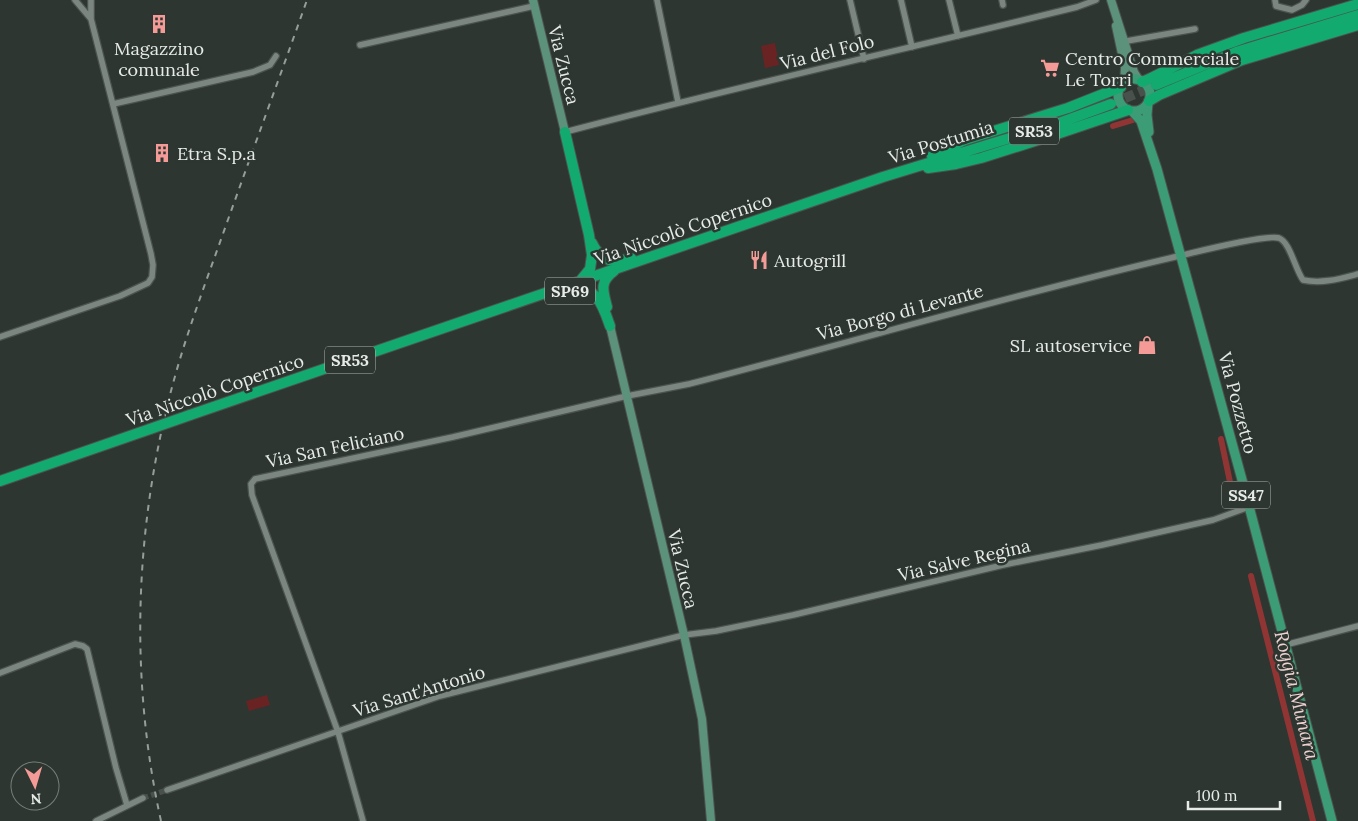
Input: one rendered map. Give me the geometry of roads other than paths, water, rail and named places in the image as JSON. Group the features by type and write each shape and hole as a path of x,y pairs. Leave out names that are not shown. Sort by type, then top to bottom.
{"highway":[{"path":"1140,81 1151,78 1197,55 1244,38 1358,15"},
{"path":"1156,84 1236,52 1358,15"},
{"path":"1148,102 1159,95 1242,60 1358,15"},
{"path":"883,177 965,140 1068,108 1123,85"},
{"name":"Via Postumia","path":"865,183 1059,123 1111,104"},
{"path":"883,177 981,158 1130,110"},
{"name":"SP69","path":"565,132 589,235 592,265 588,273 578,282"},
{"name":"Via Niccolò Copernico","path":"0,481 865,183"},
{"name":"SP69","path":"589,235 598,254 610,261 623,261 654,250 683,246"},
{"name":"SP69","path":"610,326 604,285 607,277 622,267"},
{"name":"SP69","path":"511,305 540,301 579,289 586,290 590,291 600,301 610,326"}],"main road":[{"path":"1123,85 1133,80 1140,81"},
{"name":"SS47","path":"1140,81 1148,88 1150,97 1148,102"},
{"name":"SS47","path":"1123,85 1118,95 1119,100 1124,107 1130,110"},
{"path":"1130,110 1139,110 1148,102"},
{"name":"Via Pozzetto","path":"1148,102 1147,119 1157,169"},
{"name":"Via Pozzetto","path":"1130,110 1141,121 1157,169 1332,821"}],"street":[{"path":"76,0 91,19"},
{"path":"0,337 120,296 148,283 152,277 153,265 151,254 91,19 91,0"},
{"path":"657,0 678,102"},
{"path":"850,0 864,59"},
{"path":"901,0 912,47"},
{"path":"949,0 958,36"},
{"name":"Via del Folo","path":"565,132 678,102 1076,7 1096,0"},
{"path":"1110,0 1122,41 1134,72 1140,81"},
{"path":"1275,0 1276,6 1292,10 1302,5 1306,0"},
{"name":"Via Zucca","path":"360,45 534,3 565,132"},
{"path":"1122,41 1196,29"},
{"path":"1122,41 1125,68 1123,85"},
{"path":"112,104 253,72 270,65 276,56"},
{"name":"Via Borgo di Levante","path":"628,396 689,384 1086,278 1181,255 1273,237 1281,239 1288,246 1297,272 1303,280 1314,282 1338,280 1358,274"},
{"name":"Via Zucca","path":"610,326 628,396 702,718 711,821"},
{"name":"Via San Feliciano","path":"363,821 338,732 252,495 251,484 255,479 453,437 628,396"},
{"name":"Via Salve Regina","path":"684,635 793,615 1003,565 1064,554 1212,520 1249,506"},
{"path":"1285,645 1358,626"},
{"name":"Via Sant'Antonio","path":"167,790 440,696 684,635"},
{"path":"0,673 75,644 84,646 87,649 111,750 127,805"},
{"path":"96,821 143,798"}],"waterway":[{"name":"Roggia Munara","path":"1113,126 1133,120"},
{"name":"Roggia Munara","path":"1221,439 1235,506"},
{"name":"Roggia Munara","path":"1251,576 1313,821"}],"tunnel":[{"path":"1111,104 1156,85"},
{"path":"143,798 167,790"}],"railway":[{"path":"161,821 151,770 145,718 140,614 148,510 156,458 172,386 191,325 307,0"}],"place":[{"name":"Magazzino comunale","path":"159,24"},
{"name":"Centro Commerciale Le Torri","path":"1050,68"},
{"name":"Etra S.p.a","path":"162,153"},
{"name":"Autogrill","path":"759,260"},
{"name":"SL autoservice","path":"1147,345"}]}
